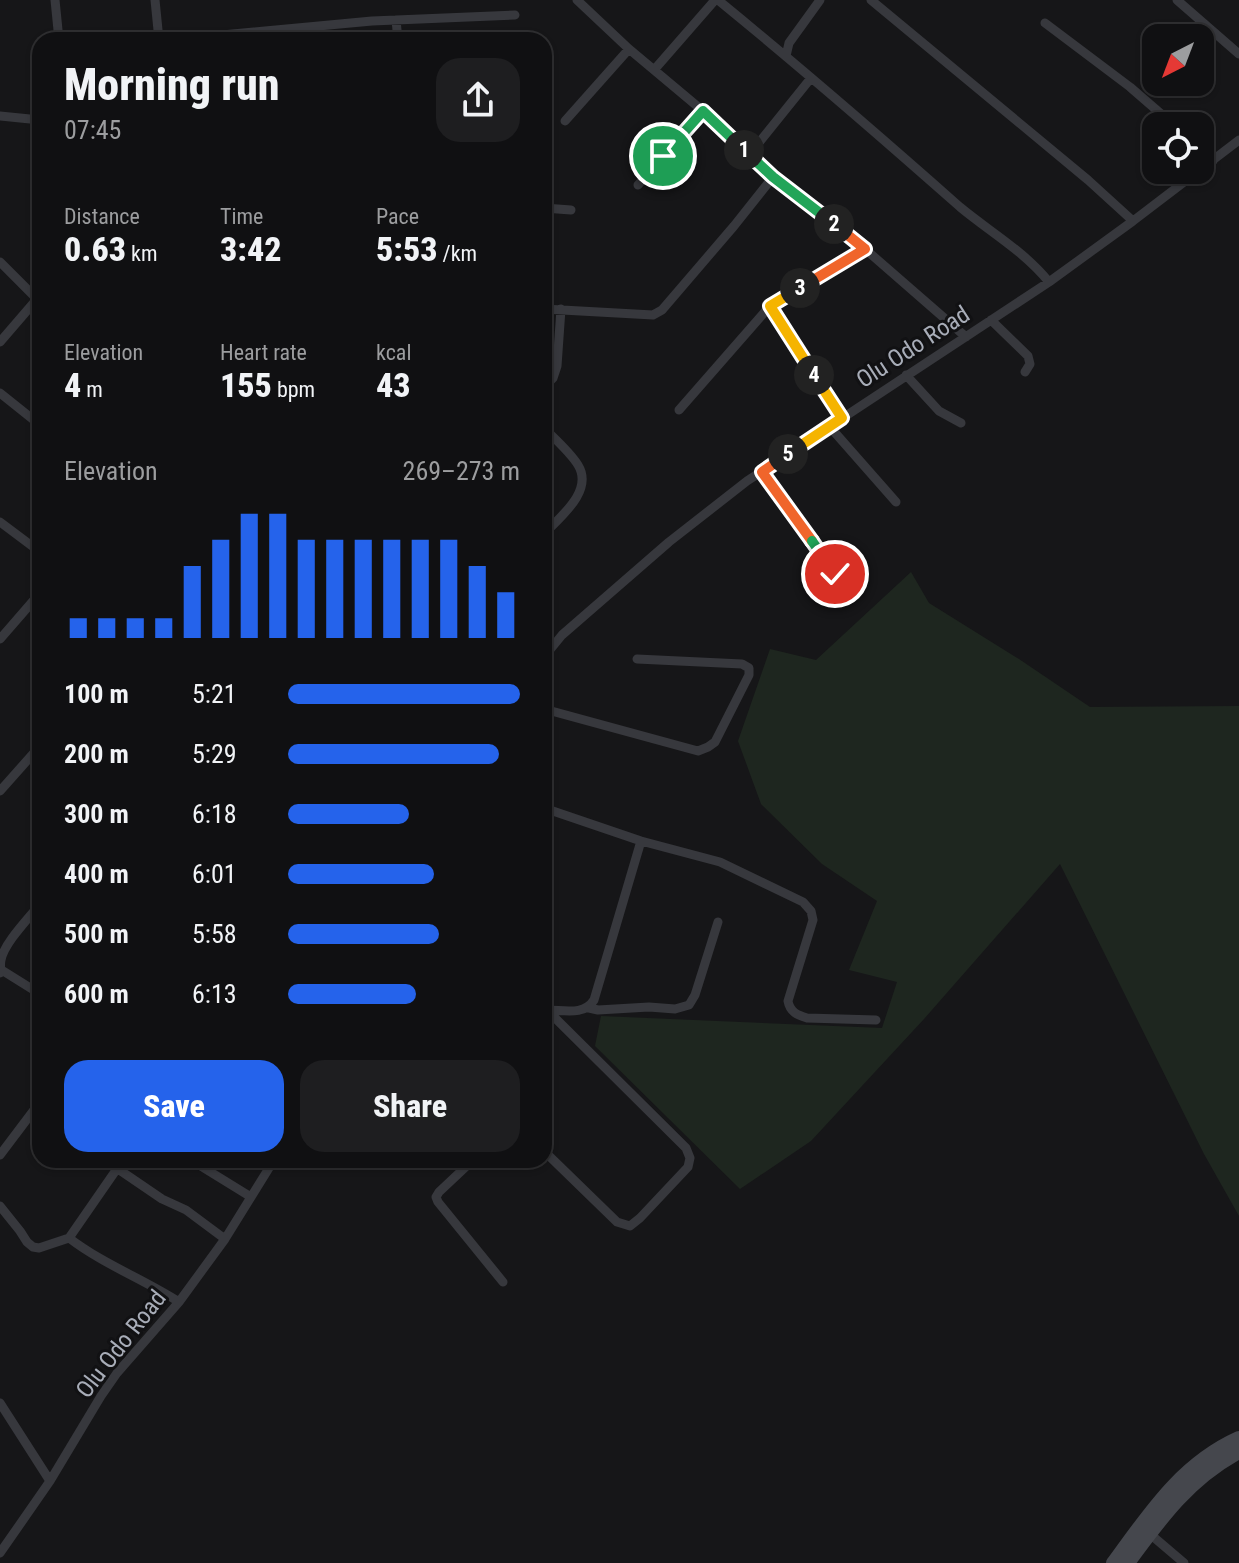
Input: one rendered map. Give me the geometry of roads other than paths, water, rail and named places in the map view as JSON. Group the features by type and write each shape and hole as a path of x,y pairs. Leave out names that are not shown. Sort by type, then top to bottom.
{"main road":[{"path":"1113,1563 1186,1472 1239,1438"},
{"path":"1128,1563 1175,1501 1218,1463 1239,1452"}],"street":[{"path":"55,0 58,32"},
{"path":"155,0 158,32"},
{"path":"577,0 773,177 865,249 966,337"},
{"path":"654,70 716,0 786,56 971,216 1036,266 1049,282"},
{"path":"786,56 789,43 820,0"},
{"path":"871,0 1133,221"},
{"path":"1177,0 1239,54"},
{"path":"254,32 372,21 515,15"},
{"path":"396,20 397,32"},
{"path":"1045,23 1159,112"},
{"path":"565,121 629,49"},
{"path":"749,155 811,78"},
{"path":"638,185 703,111"},
{"path":"0,116 32,119"},
{"name":"Olu Odo Road","path":"1214,160 1239,140"},
{"path":"552,309 653,315 662,310 691,279 773,177"},
{"name":"Olu Odo Road","path":"552,647 562,635 669,542 762,472 1049,282 1182,184"},
{"path":"552,209 571,210"},
{"path":"679,410 770,306 865,249"},
{"path":"0,262 32,295"},
{"path":"770,306 842,418"},
{"path":"0,342 32,307"},
{"path":"552,379 557,366 561,309"},
{"path":"991,320 1028,356 1030,364 1025,372"},
{"path":"906,375 939,411 961,423"},
{"path":"0,392 32,418"},
{"path":"830,427 896,502"},
{"path":"552,437 578,465 583,478 576,498 552,525"},
{"path":"762,472 835,574"},
{"path":"0,522 32,546"},
{"path":"0,639 32,602"},
{"path":"552,711 698,751 715,742 749,675 749,668 742,664 637,659"},
{"path":"0,791 32,755"},
{"path":"552,811 641,841 720,862 803,902 811,911 813,920 788,1001 790,1009 796,1015 807,1018 876,1020"},
{"path":"589,1008 641,841"},
{"path":"32,914 7,947 0,962 0,971 32,989"},
{"path":"552,1009 675,1009 689,1005 718,922"},
{"path":"552,1014 686,1148 690,1158 688,1167 630,1226 617,1222 552,1159"},
{"path":"0,1155 32,1113"},
{"path":"0,1206 27,1242 33,1247 44,1247 69,1238 117,1168"},
{"path":"125,1168 162,1199 186,1210 225,1239"},
{"path":"204,1168 251,1197"},
{"name":"Olu Odo Road","path":"0,1553 50,1481 117,1373 179,1302 225,1239 269,1168"},
{"path":"464,1168 436,1197 503,1282"},
{"path":"69,1238 95,1256 179,1302"},
{"path":"1,1407 50,1481"},
{"path":"1150,1534 1184,1563"}]}
